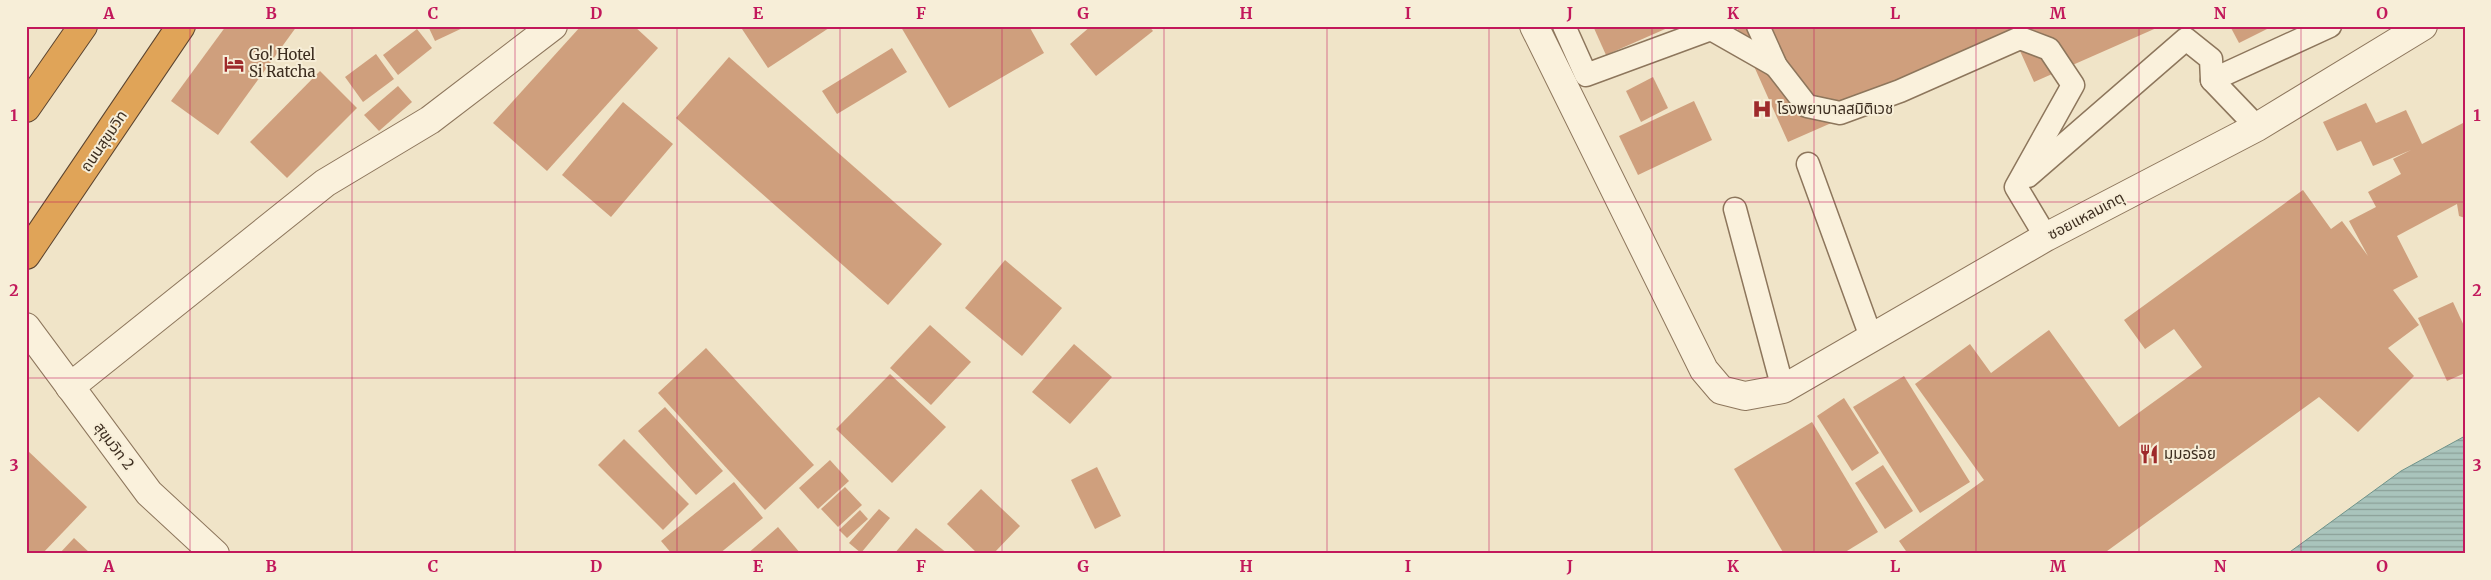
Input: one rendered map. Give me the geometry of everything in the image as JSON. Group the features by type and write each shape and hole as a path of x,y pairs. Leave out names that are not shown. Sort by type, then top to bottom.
{"highway":[{"path":"26,108 84,26"},
{"name":"ถนนสุขุมวิท","path":"26,255 182,26"}],"street":[{"path":"70,387 325,183 430,120 553,26"},
{"name":"ซอยแหลมเกตุ","path":"1534,26 1704,370 1721,390 1745,396 1784,389 2046,237 2257,127 2392,34 2423,26"},
{"name":"สุขุมวิท 2","path":"26,327 150,493 215,554"}],"lane":[{"path":"1564,26 1586,75 1711,29 1776,66"},
{"path":"1758,26 1776,66 1807,106 1840,113 1900,91 2020,38 2049,49 2073,85 2016,187"},
{"path":"2212,80 2330,26"},
{"path":"2016,187 2186,39 2211,59 2212,80 2257,127"},
{"path":"1808,164 1871,337"},
{"path":"2016,187 2046,237"},
{"path":"1735,209 1784,389"}],"water":[{"path":"2465,436 2465,554 2287,554 2401,471"}],"building":[{"name":"Go! Hotel Si Ratcha","path":"226,26 297,26 218,135 171,101"},
{"path":"428,26 467,26 435,41"},
{"path":"581,26 634,26 658,48 547,171 493,123"},
{"path":"740,26 832,26 768,68"},
{"path":"1029,26 1044,53 949,108 901,27"},
{"path":"1091,26 1149,26 1153,31 1096,76 1070,44"},
{"path":"1593,26 1672,26 1606,55"},
{"path":"1736,26 2161,26 2034,82 2016,42 1788,142"},
{"path":"2230,26 2273,26 2239,43"},
{"path":"417,29 432,48 398,75 383,55"},
{"path":"892,48 907,72 837,114 822,91"},
{"path":"376,54 394,79 363,102 345,77"},
{"path":"729,57 942,244 888,305 676,118"},
{"path":"320,71 357,108 287,178 250,142"},
{"path":"1653,77 1668,108 1641,122 1626,91"},
{"path":"398,86 412,102 379,131 364,115"},
{"path":"1694,101 1712,140 1638,175 1619,136"},
{"path":"623,102 673,144 611,217 562,175"},
{"path":"2366,103 2376,123 2406,110 2422,144 2465,122 2465,218 2459,216 2457,204 2397,236 2418,277 2393,290 2419,325 2388,348 2414,376 2358,432 2319,397 2103,554 1908,554 1899,541 1984,480 1915,384 1970,344 1991,373 2049,330 2119,427 2202,367 2174,329 2145,349 2124,320 2303,190 2331,229 2342,221 2368,256 2349,221 2376,207 2368,192 2401,174 2393,159 2411,150 2373,166 2361,141 2337,151 2323,122"},
{"path":"1005,260 1062,308 1022,356 965,308"},
{"path":"2453,302 2465,328 2465,373 2447,381 2418,318"},
{"path":"930,325 971,362 931,405 890,368"},
{"path":"1074,344 1112,377 1070,424 1032,392"},
{"path":"706,348 814,465 765,510 658,393"},
{"path":"890,374 946,427 892,483 836,429"},
{"path":"1904,376 1970,482 1920,513 1853,407"},
{"path":"1844,398 1879,453 1852,471 1817,416"},
{"path":"665,407 723,471 696,495 638,431"},
{"path":"1812,422 1878,532 1842,554 1784,554 1734,469"},
{"path":"624,439 689,504 663,530 598,465"},
{"path":"26,449 87,507 42,554 30,554 26,550"},
{"path":"830,460 849,481 818,509 799,488"},
{"path":"1883,465 1913,511 1885,529 1855,483"},
{"path":"1097,467 1121,516 1095,529 1071,480"},
{"path":"734,482 763,518 719,554 672,554 661,541"},
{"path":"845,487 862,505 838,527 821,509"},
{"path":"981,489 1020,526 993,554 978,554 947,524"},
{"path":"879,509 890,518 861,553 849,543"},
{"path":"860,510 868,519 847,538 839,530"},
{"path":"778,527 801,554 747,554"},
{"path":"916,528 948,554 894,554"},
{"path":"74,538 91,554 59,554"}],"place":[{"name":"Go! Hotel Si Ratcha","path":"234,64"},
{"name":"โรงพยาบาลสมิติเวช","path":"1762,109"},
{"name":"มุมอร่อย","path":"2149,454"}]}
